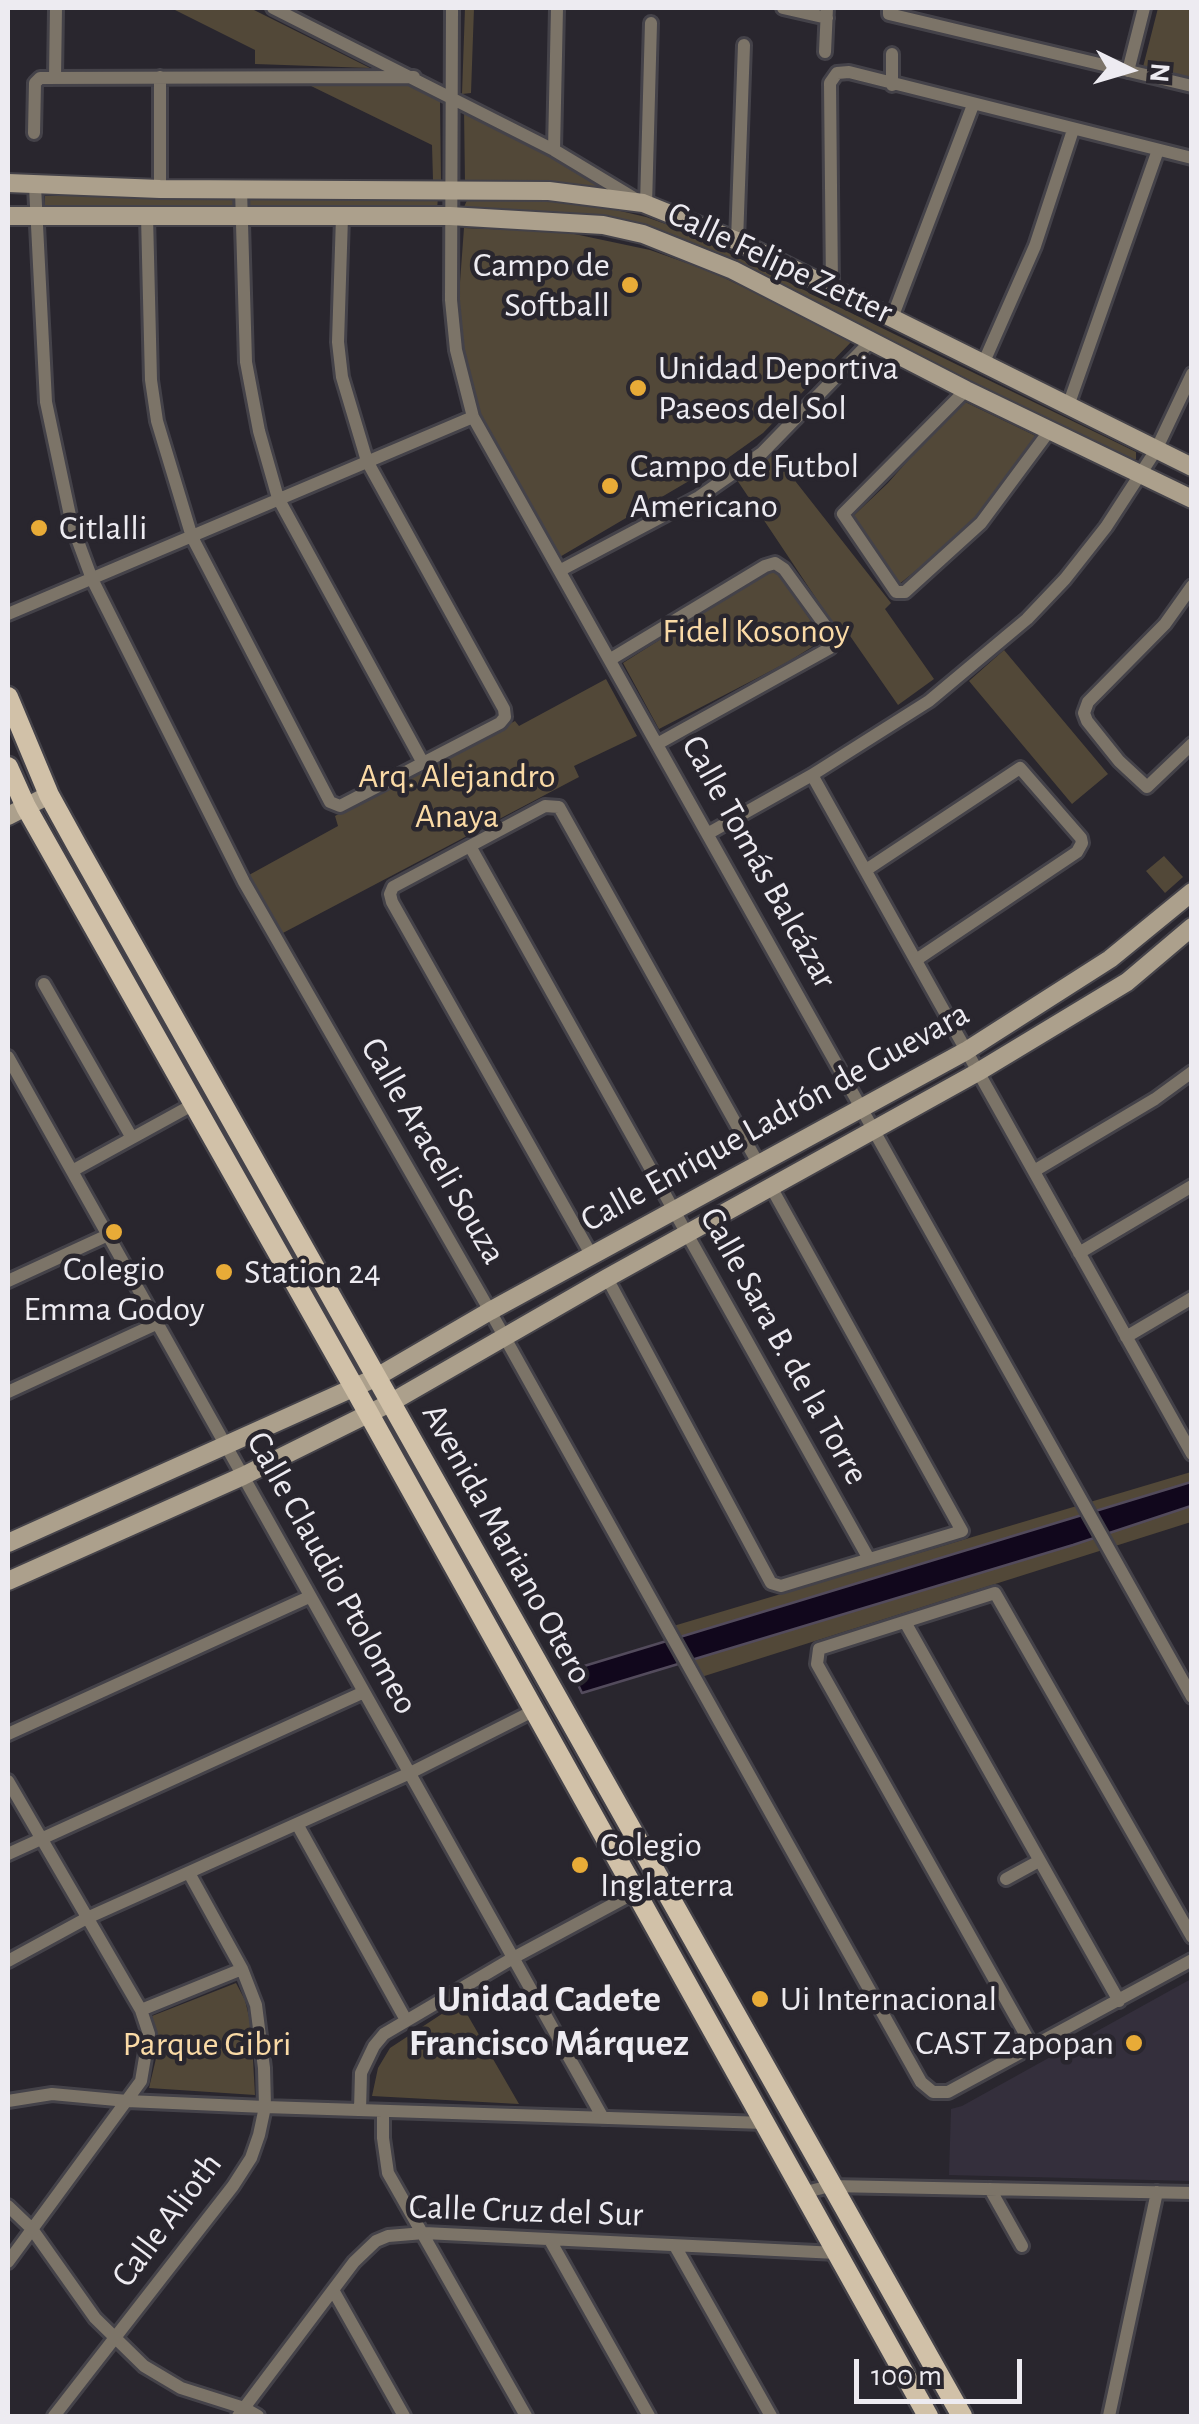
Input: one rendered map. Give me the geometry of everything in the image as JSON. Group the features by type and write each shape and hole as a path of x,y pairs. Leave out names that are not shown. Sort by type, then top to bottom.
{"main road":[{"name":"Calle Felipe Zetter","path":"8,183 160,189 550,191 645,204 737,241 1192,468"},
{"name":"Calle Felipe Zetter","path":"8,216 450,216 603,225 643,234 734,270 966,390 1192,499"},
{"name":"Avenida Mariano Otero","path":"8,697 49,795 962,2416"},
{"path":"10,778 37,768"},
{"name":"Avenida Mariano Otero","path":"10,778 17,811 194,1104 370,1414 928,2416"},
{"path":"17,811 49,795"},
{"name":"Calle Enrique Ladrón de Guevara","path":"8,1543 375,1378 966,1051 1110,959 1192,892"},
{"name":"Calle Enrique Ladrón de Guevara","path":"8,1581 242,1476 390,1403 978,1072 1127,982 1192,927"}],"street":[{"path":"55,78 56,8"},
{"path":"273,8 554,150 645,204 651,23"},
{"name":"Calle Tomás Balcázar","path":"452,8 452,325 462,383 474,416 1192,1696"},
{"path":"554,150 557,8"},
{"path":"783,8 827,13 825,52"},
{"path":"1128,71 1144,8"},
{"path":"889,11 1192,86"},
{"path":"737,241 744,45"},
{"path":"892,54 892,84"},
{"path":"832,289 830,83 837,73 849,72 1192,158"},
{"path":"160,77 160,189"},
{"path":"34,133 36,81 55,78 414,77"},
{"path":"892,318 973,105"},
{"path":"982,364 1035,246 1073,130"},
{"path":"1068,406 1158,150"},
{"name":"Calle Araceli Souza","path":"35,186 46,402 72,525 92,579 244,882 490,1311 921,2082 933,2092 948,2092 1033,2048"},
{"path":"241,188 246,362 278,498 423,763"},
{"path":"147,216 151,380 157,422 192,537 330,802 340,806 505,717 367,460 342,377 338,342 342,216"},
{"path":"561,570 699,497 762,453 871,341"},
{"path":"709,833 812,775 930,701 1027,619 1086,553 1140,475 1192,374"},
{"path":"966,390 843,514 894,591 900,594 982,522 1050,430"},
{"path":"8,614 474,416"},
{"path":"611,659 775,562 823,622 833,642 830,648 658,744"},
{"path":"1192,586 1164,624 1088,702 1084,713 1086,721 1147,787 1192,744"},
{"path":"866,870 1020,768 1078,834 1082,843 1077,852 916,960"},
{"path":"812,775 1192,1454"},
{"path":"592,1256 392,902 393,887 544,806 555,805 563,810 759,1165"},
{"name":"Calle Sara B. de la Torre","path":"471,848 869,1559"},
{"path":"44,984 132,1138"},
{"name":"Calle Claudio Ptolomeo","path":"8,1056 603,2118"},
{"path":"1034,1171 1155,1099 1192,1072"},
{"path":"72,1171 194,1104"},
{"path":"1079,1252 1192,1186"},
{"path":"606,1278 771,1583 781,1586 962,1531 771,1187"},
{"path":"9,1278 108,1235"},
{"path":"1126,1337 1192,1298"},
{"path":"8,1392 158,1323"},
{"path":"1192,1938 995,1593 819,1649 817,1664 1033,2048 1192,1960"},
{"path":"8,1734 309,1597"},
{"path":"905,1622 1118,2001"},
{"path":"8,1854 364,1692"},
{"path":"8,1960 88,1918 410,1773 534,1710"},
{"path":"8,1781 141,2010 150,2034 141,2081 8,2262"},
{"path":"297,1824 406,2020"},
{"path":"1006,1879 1040,1861"},
{"name":"Calle Alioth","path":"54,2416 251,2158 265,2107 262,2035 256,2005 242,1968 189,1872"},
{"path":"360,2110 359,2086 365,2061 384,2034 636,1892"},
{"path":"141,2010 242,1968"},
{"path":"8,2100 52,2094 265,2107 765,2124"},
{"path":"383,2111 388,2173 526,2416"},
{"path":"802,2192 830,2186 1192,2193"},
{"path":"990,2189 1022,2246"},
{"path":"1109,2416 1157,2192"},
{"path":"8,2206 32,2229 113,2339 160,2378 258,2416"},
{"name":"Calle Cruz del Sur","path":"241,2412 333,2290 376,2241 388,2236 424,2234 837,2253"},
{"path":"550,2242 649,2416"},
{"path":"674,2246 771,2416"},
{"path":"333,2290 404,2416"}],"shaded area":[{"path":"1191,1482 1191,1506 1073,1545 582,1693 571,1670"},
{"name":"CAST Zapopan","path":"1191,1979 1191,2181 949,2175 951,2109"}],"green space":[{"path":"171,8 250,8 370,68 255,64 255,50"},
{"path":"465,8 474,8 471,93 462,94"},
{"path":"1158,8 1191,8 1191,79 1143,67"},
{"path":"406,84 440,101 441,180 433,180 432,145 309,85"},
{"path":"464,110 605,185 603,191 465,183"},
{"path":"45,196 233,196 233,208 45,208"},
{"path":"246,196 438,197 437,210 246,209"},
{"path":"468,198 559,200 646,217 677,228 1136,452 1136,459 614,221 559,212 468,210 464,207"},
{"name":"Unidad Deportiva Paseos del Sol","path":"464,228 565,232 650,250 712,272 853,340 763,433 728,458 558,558 479,415 465,370 458,309"},
{"path":"961,400 1038,437 1002,489 959,536 898,585 849,520 888,483"},
{"path":"774,454 891,603 885,609 934,679 898,705 848,633 842,637 737,480"},
{"name":"Fidel Kosonoy","path":"776,566 823,640 659,729 623,663"},
{"path":"1004,650 1108,774 1072,804 969,681"},
{"name":"Arq. Alejandro Anaya","path":"606,679 637,736 574,766 579,777 281,934 249,875 338,826 335,816 515,721 519,726"},
{"path":"1164,856 1183,877 1165,893 1146,871"},
{"path":"1191,1472 1191,1522 695,1679 670,1627"},
{"name":"Parque Gibri","path":"236,1983 251,2025 255,2095 149,2088 158,2050 152,2016"},
{"path":"460,2002 519,2104 372,2096 378,2068 390,2048"}],"place":[{"name":"Campo de Softball","path":"630,285"},
{"name":"Unidad Deportiva Paseos del Sol","path":"638,388"},
{"name":"Campo de Futbol Americano","path":"610,486"},
{"name":"Citlalli","path":"39,528"},
{"name":"Colegio Emma Godoy","path":"114,1232"},
{"name":"Station 24","path":"224,1272"},
{"name":"Colegio Inglaterra","path":"580,1865"},
{"name":"Ui Internacional","path":"760,1999"},
{"name":"CAST Zapopan","path":"1134,2043"}],"district":[{"name":"Unidad Cadete Francisco Márquez","path":"549,2022"}]}
